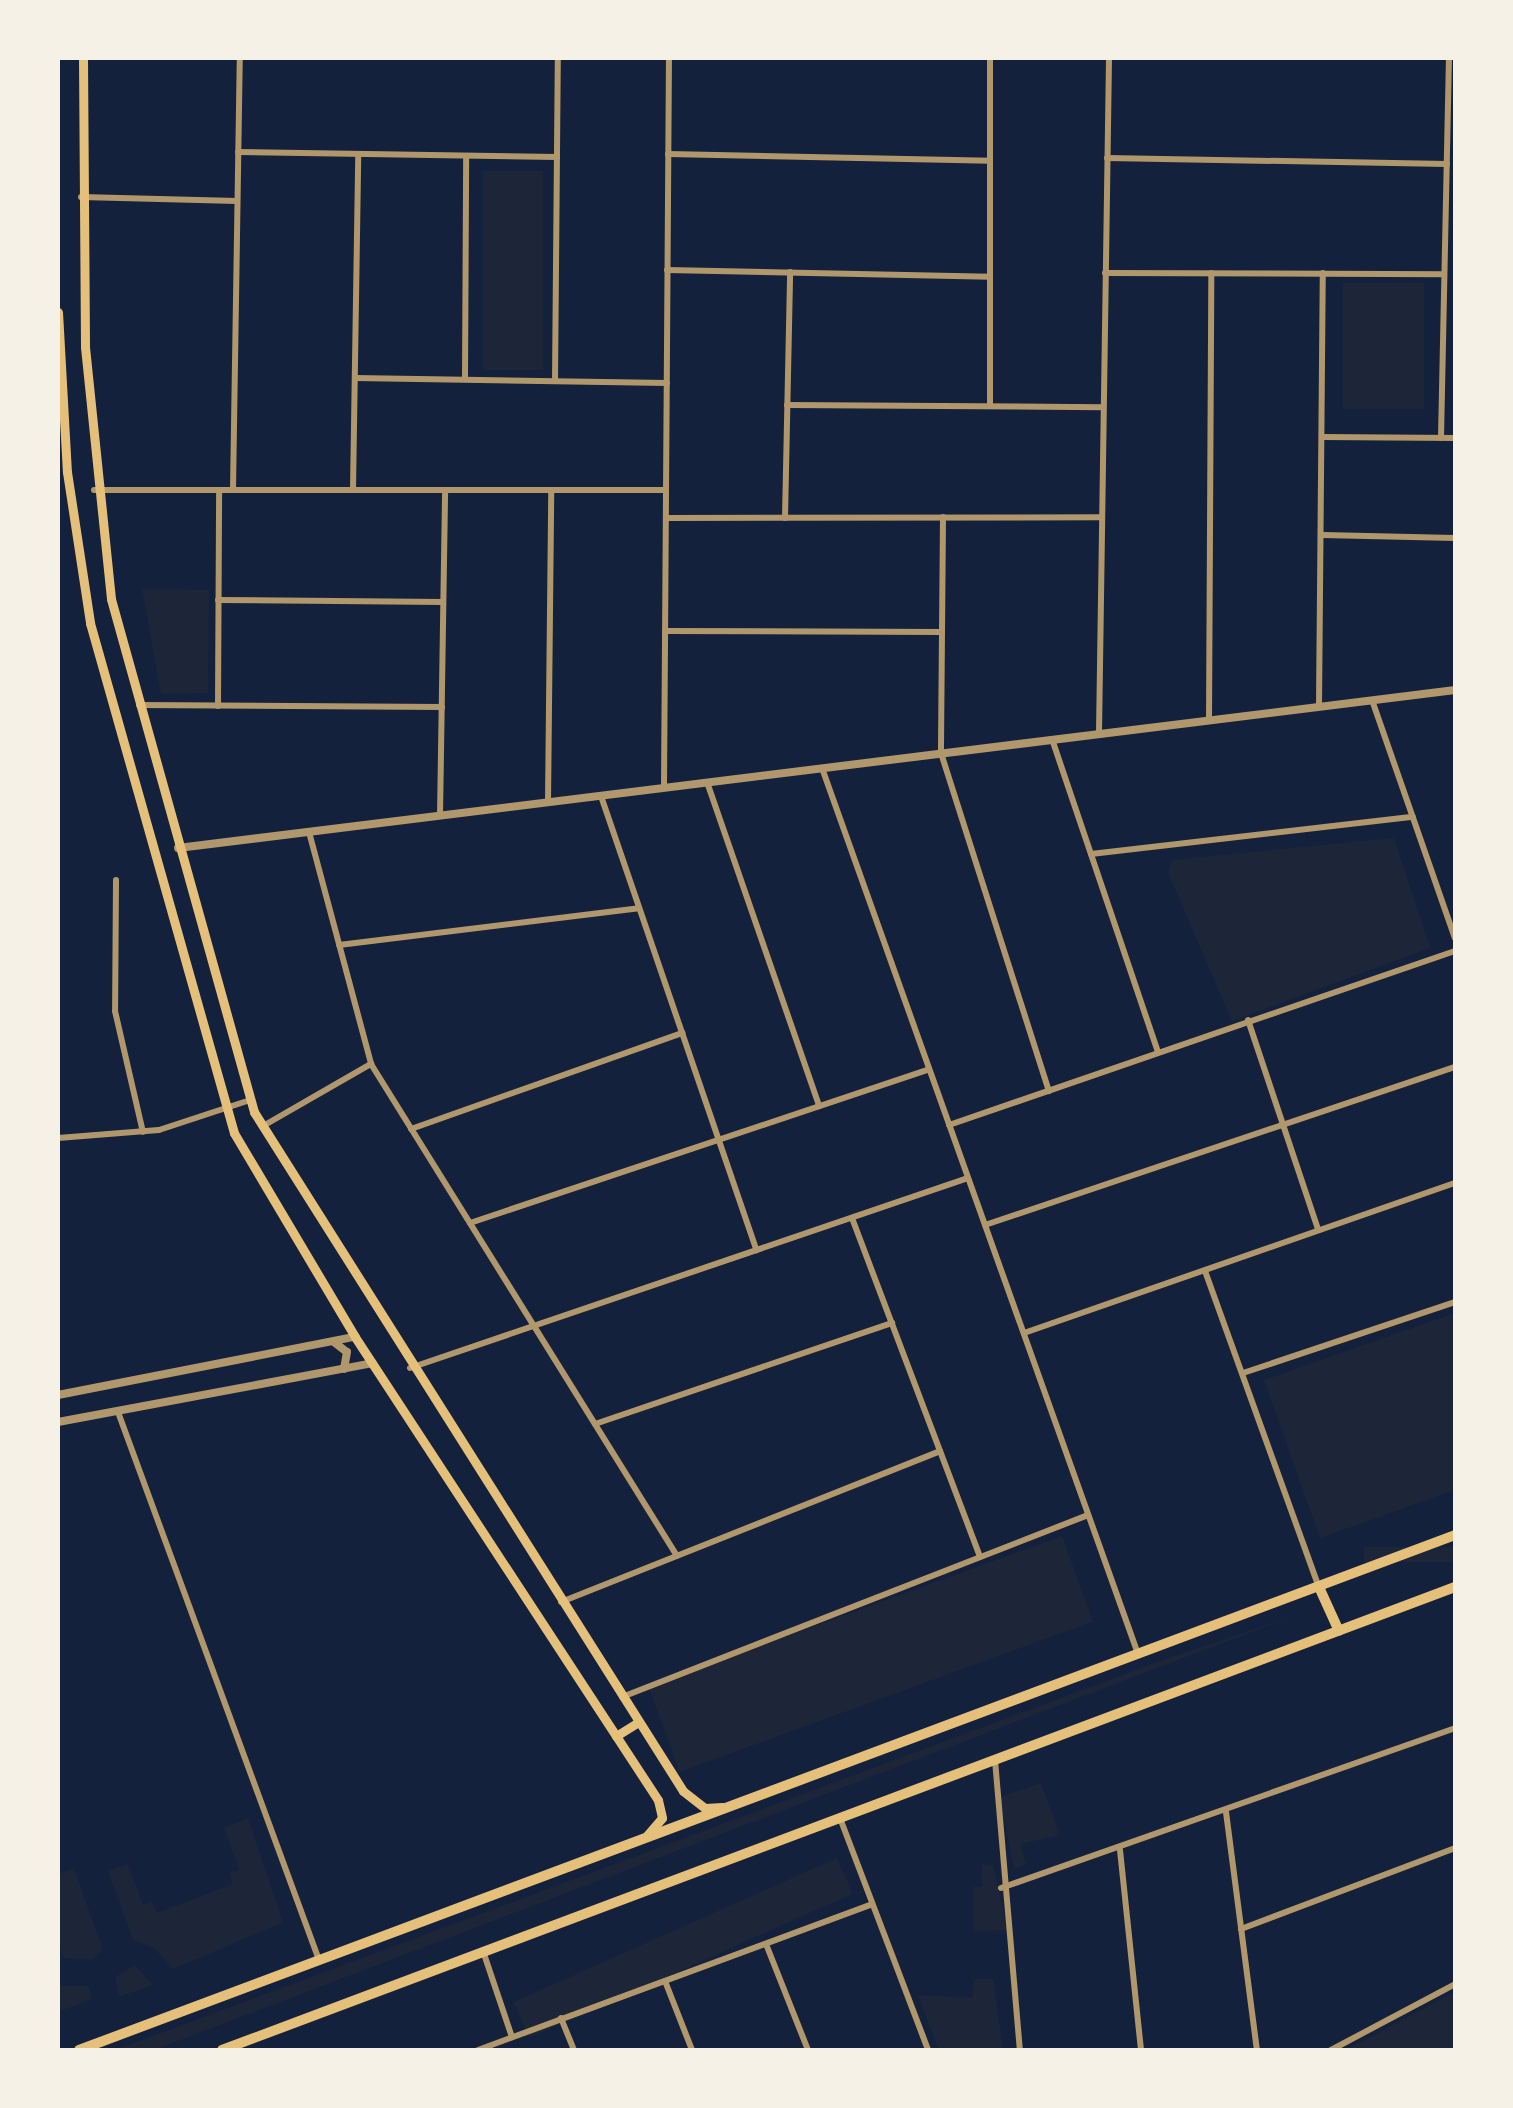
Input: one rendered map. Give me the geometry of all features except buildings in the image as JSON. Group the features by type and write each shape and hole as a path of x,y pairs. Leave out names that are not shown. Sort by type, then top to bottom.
{"highway":[{"path":"79,2050 1455,1535"},
{"path":"1319,1587 1339,1631"},
{"path":"222,2050 1455,1587"}],"main road":[{"path":"83,58 81,197 94,490 111,599 177,848 250,1100 261,1127 410,1368 638,1722 695,1803 737,1804"},
{"path":"58,312 67,472 90,623 226,1110 241,1149 355,1337 662,1810 659,1826 634,1843"},
{"path":"616,1736 638,1722"}],"street":[{"path":"233,490 240,58"},
{"path":"555,381 558,58"},
{"path":"664,788 669,58"},
{"path":"990,58 990,406"},
{"path":"1099,733 1109,58"},
{"path":"1441,438 1449,58"},
{"path":"238,152 557,157"},
{"path":"668,154 990,161"},
{"path":"353,490 358,155"},
{"path":"465,379 466,156"},
{"path":"1107,158 1447,164"},
{"path":"81,197 237,201"},
{"path":"667,270 990,277"},
{"path":"785,518 790,272"},
{"path":"1105,273 1444,274"},
{"path":"1209,720 1211,273"},
{"path":"1319,706 1323,535 1323,273"},
{"path":"355,378 667,383"},
{"path":"787,405 1103,407"},
{"path":"1323,437 1455,438"},
{"path":"94,490 666,490"},
{"path":"218,706 219,490"},
{"path":"440,816 445,490"},
{"path":"548,802 551,490"},
{"path":"943,517 941,753 1049,1091"},
{"path":"666,518 1102,517"},
{"path":"1323,535 1455,538"},
{"path":"218,600 443,602"},
{"path":"665,631 942,632"},
{"path":"177,848 1455,690"},
{"path":"1372,700 1455,938"},
{"path":"139,705 442,707"},
{"path":"1052,739 1158,1053"},
{"path":"822,768 1138,1654"},
{"path":"707,782 819,1106"},
{"path":"601,796 756,1250"},
{"path":"1091,854 1413,817"},
{"path":"309,832 371,1064 677,1556"},
{"path":"116,880 115,1011 143,1132"},
{"path":"339,945 639,908"},
{"path":"949,1125 1455,951"},
{"path":"1248,1020 1318,1229"},
{"path":"411,1129 682,1033"},
{"path":"261,1127 371,1064"},
{"path":"985,1225 1455,1067"},
{"path":"470,1223 929,1069"},
{"path":"58,1138 143,1132 226,1110 250,1100"},
{"path":"410,1368 968,1178"},
{"path":"1024,1333 1455,1183"},
{"path":"852,1218 980,1557"},
{"path":"1205,1271 1319,1587"},
{"path":"1243,1373 1455,1302"},
{"path":"595,1424 892,1323"},
{"path":"58,1395 355,1337"},
{"path":"333,1342 347,1352 344,1369"},
{"path":"58,1422 373,1363"},
{"path":"118,1412 319,1960"},
{"path":"561,1602 940,1451"},
{"path":"622,1697 1088,1515"},
{"path":"1001,1888 1120,1850 1455,1728"},
{"path":"995,1760 1001,1888 1020,2050"},
{"path":"1226,1812 1257,2050"},
{"path":"840,1818 928,2050"},
{"path":"1241,1929 1455,1848"},
{"path":"1120,1850 1141,2050"},
{"path":"478,2050 871,1905"},
{"path":"766,1944 808,2050"},
{"path":"483,1951 512,2037"},
{"path":"665,1981 692,2050"},
{"path":"1331,2050 1455,1984"},
{"path":"561,2018 574,2050"}],"shaded area":[{"path":"483,171 543,171 543,370 483,370"},
{"path":"1343,283 1424,283 1424,409 1343,409"},
{"path":"142,589 209,590 208,693 161,694"},
{"path":"1394,838 1430,948 1232,1021 1168,873 1172,860"},
{"path":"1455,1313 1455,1490 1320,1538 1264,1380"},
{"path":"1062,1536 1093,1622 680,1772 649,1686"},
{"path":"1364,1547 1455,1547 1455,1562 1364,1562"},
{"path":"1296,1615 154,2050 115,2050 1163,1660"},
{"path":"1041,1783 1060,1835 1020,1844 1026,1864 1014,1869 1000,1797"},
{"path":"248,1819 283,1922 173,1969 154,1948 133,1940 108,1871 128,1864 143,1905 152,1902 157,1913 233,1884 229,1873 239,1870 224,1827"},
{"path":"837,1858 853,1894 529,2038 514,2002"},
{"path":"993,1864 1007,1930 973,1931 973,1887 982,1887 982,1865"},
{"path":"74,1868 103,1950 93,1959 63,1958 58,1942 58,1874"},
{"path":"135,1965 153,1985 119,1997 115,1977"},
{"path":"974,1979 993,1979 1003,2050 939,2050 918,1995 972,1998"},
{"path":"58,1986 89,1986 92,1999 58,2012"},
{"path":"1455,1992 1455,2050 1346,2050"}]}
